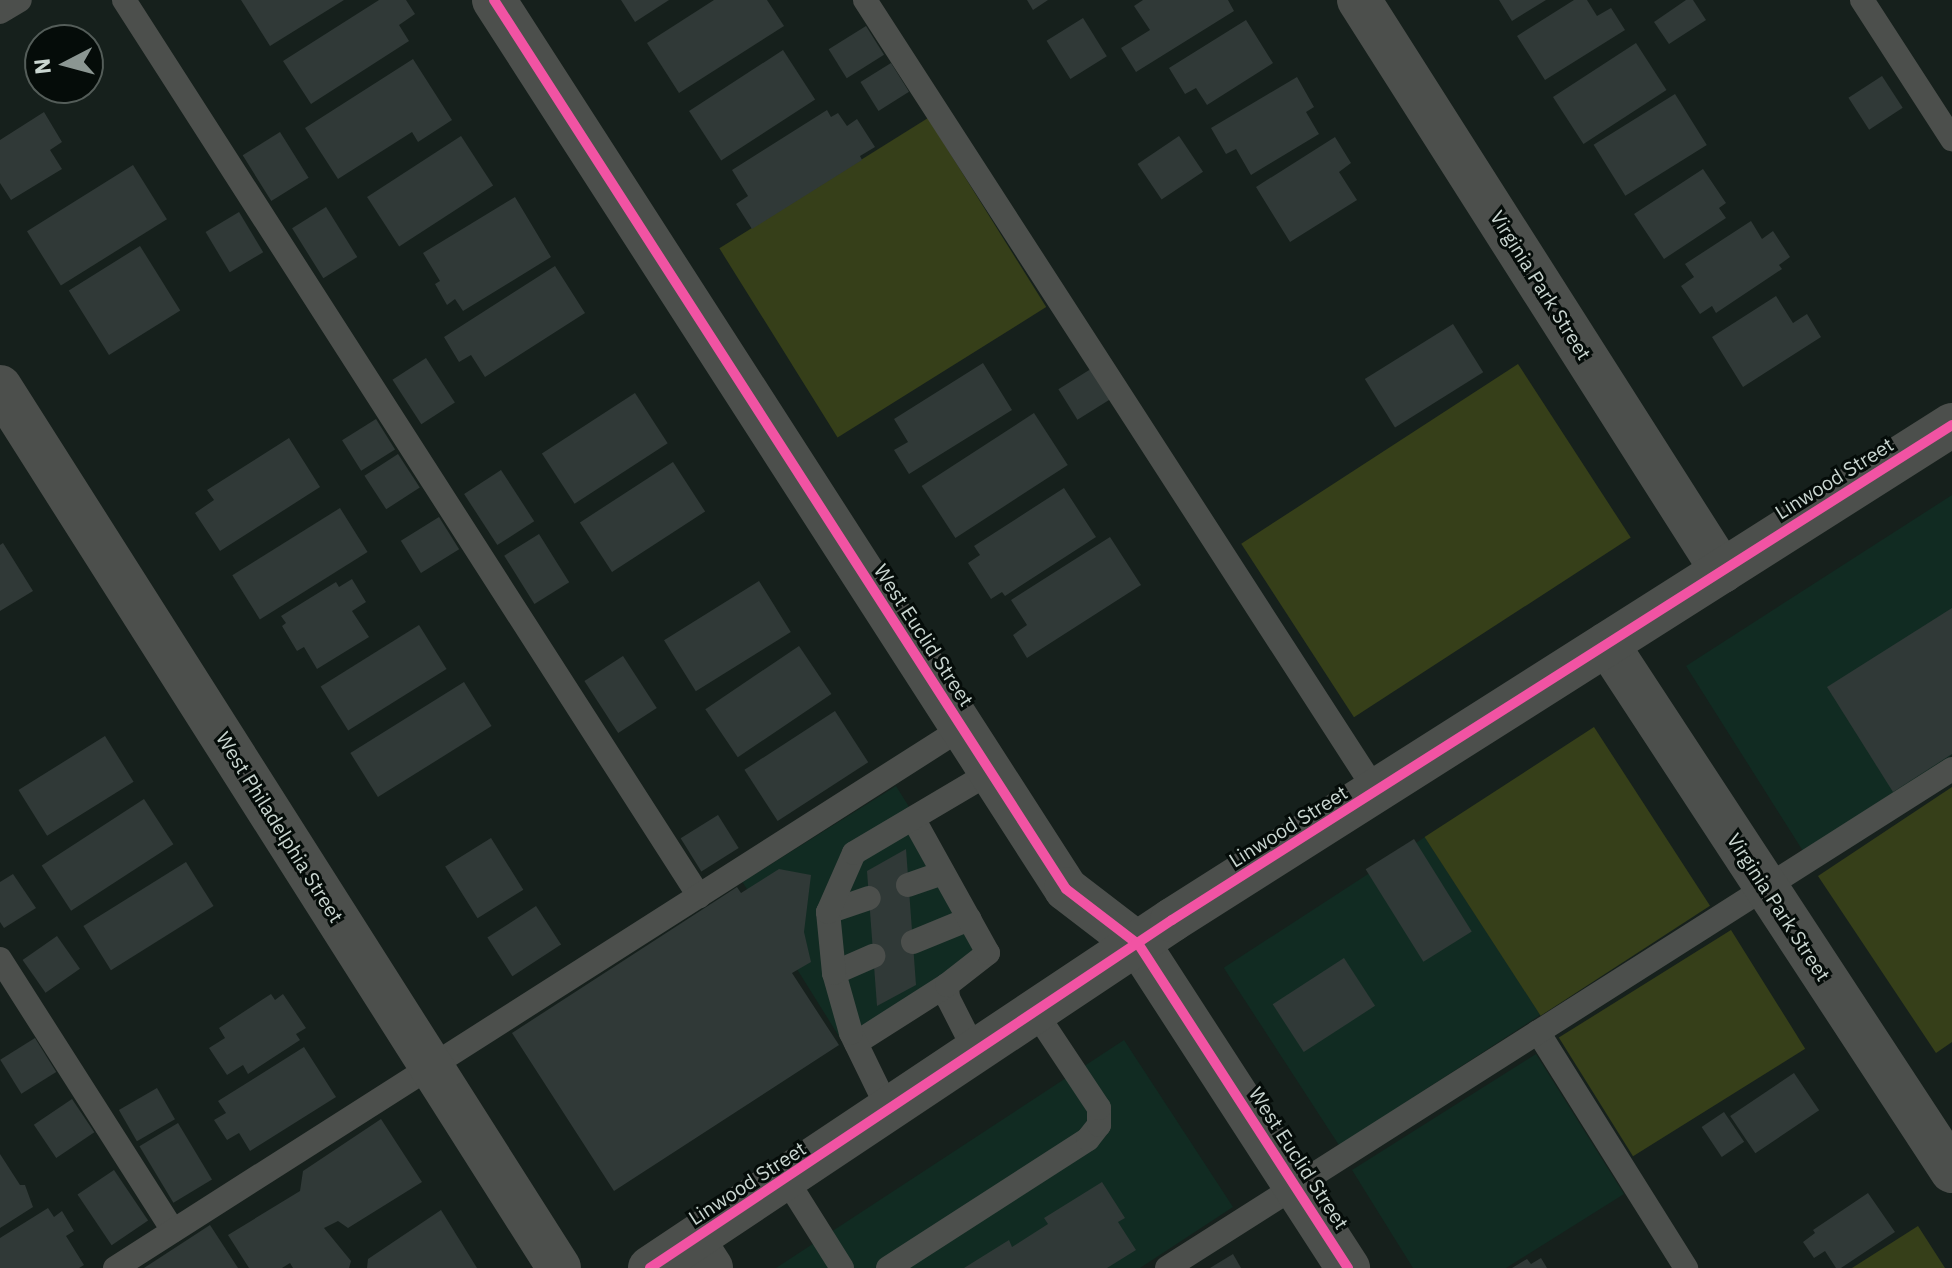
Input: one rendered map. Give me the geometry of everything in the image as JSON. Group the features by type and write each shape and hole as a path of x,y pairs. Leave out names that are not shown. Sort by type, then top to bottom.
{"street":[{"name":"West Euclid Street","path":"494,0 1066,889 1139,945 1348,1268"},
{"name":"Virginia Park Street","path":"1359,0 1722,571"},
{"name":"West Philadelphia Street","path":"0,387 559,1268"},
{"name":"Linwood Street","path":"650,1268 702,1254 786,1179 889,1111 974,1049 1036,1013 1376,791 1952,425"},
{"name":"Virginia Park Street","path":"1607,644 1952,1171"}],"lane":[{"path":"0,12 20,0"},
{"path":"124,0 699,896"},
{"path":"865,0 1376,791"},
{"path":"1862,0 1952,139"},
{"path":"115,1268 962,728"},
{"path":"1167,1268 1952,769"},
{"path":"889,1111 856,1043 834,973 828,912 854,853 991,772"},
{"path":"856,1043 947,985 988,953 913,818"},
{"path":"908,885 943,873"},
{"path":"828,912 869,898"},
{"path":"913,942 969,919"},
{"path":"834,973 873,956"},
{"path":"0,959 173,1231"},
{"path":"947,985 948,998 974,1049"},
{"path":"888,1268 1088,1139 1099,1125 1099,1108 1036,1013"},
{"path":"1538,1032 1686,1268"},
{"path":"786,1179 842,1268"}],"shaded area":[{"path":"1952,495 1952,755 1803,851 1686,666"},
{"path":"896,786 1000,953 847,1049 743,882"},
{"path":"1425,837 1540,1015 1339,1146 1224,968"},
{"path":"1124,1040 1233,1207 1140,1268 776,1268"},
{"path":"1536,1054 1624,1194 1506,1268 1413,1268 1352,1170"}],"green space":[{"path":"928,118 1046,307 838,437 719,248"},
{"path":"1518,364 1631,538 1354,717 1241,544"},
{"path":"1594,727 1710,906 1541,1016 1425,837"},
{"path":"1952,787 1952,1042 1936,1053 1818,876"},
{"path":"1731,930 1805,1049 1633,1156 1559,1038"},
{"path":"1918,1226 1945,1268 1852,1268"}],"building":[{"path":"241,0 344,0 270,46"},
{"path":"379,0 406,0 415,14 399,25 409,41 311,104 283,61"},
{"path":"621,0 669,0 635,22"},
{"path":"714,0 767,0 784,26 679,93 647,43"},
{"path":"1027,0 1048,0 1033,10"},
{"path":"1143,0 1228,0 1234,11 1136,72 1121,48 1150,30 1134,6"},
{"path":"1499,0 1546,0 1512,21"},
{"path":"1574,0 1587,0 1597,16 1611,8 1625,30 1545,80 1517,36"},
{"path":"1686,0 1693,0 1706,20 1669,44 1654,22"},
{"path":"1083,18 1107,56 1070,79 1047,41"},
{"path":"1246,20 1273,63 1207,105 1196,88 1185,94 1169,68"},
{"path":"866,26 884,55 847,78 829,49"},
{"path":"1636,43 1666,90 1583,144 1553,97"},
{"path":"783,50 815,99 721,160 689,111"},
{"path":"413,59 452,120 418,142 412,132 338,179 305,128"},
{"path":"891,63 909,92 878,111 860,82"},
{"path":"1882,76 1903,108 1869,130 1848,98"},
{"path":"1297,77 1314,107 1306,112 1319,134 1251,175 1236,149 1226,154 1211,128"},
{"path":"1675,94 1707,145 1625,196 1594,145"},
{"path":"827,110 831,117 838,113 847,126 857,119 875,147 860,156 862,160 752,229 736,204 748,196 732,170"},
{"path":"44,112 62,142 50,150 62,169 11,200 0,183 0,140"},
{"path":"280,132 309,178 271,201 243,155"},
{"path":"461,136 493,185 399,246 367,197"},
{"path":"1179,136 1203,172 1162,200 1138,164"},
{"path":"1335,137 1351,163 1339,172 1357,200 1290,242 1256,187"},
{"path":"133,165 167,219 61,286 27,231"},
{"path":"1703,169 1726,203 1719,208 1726,218 1664,259 1634,214"},
{"path":"515,197 551,257 463,311 455,299 447,305 435,284 440,281 423,253"},
{"path":"326,207 357,257 323,278 292,228"},
{"path":"239,212 263,252 230,272 206,232"},
{"path":"1751,221 1762,239 1773,231 1790,257 1779,265 1782,269 1716,313 1712,306 1700,314 1681,286 1694,277 1685,264"},
{"path":"140,246 180,310 109,355 69,291"},
{"path":"555,266 585,313 485,377 471,355 459,362 444,337"},
{"path":"1776,296 1793,323 1807,314 1821,337 1743,387 1712,337"},
{"path":"1453,324 1483,372 1395,427 1365,379"},
{"path":"426,358 455,402 421,424 392,380"},
{"path":"983,363 1012,410 909,474 894,450 908,442 894,419"},
{"path":"1094,367 1113,398 1077,420 1058,389"},
{"path":"635,393 668,443 575,504 542,453"},
{"path":"1034,413 1068,465 955,538 922,486"},
{"path":"376,419 395,450 361,471 342,440"},
{"path":"289,438 320,487 220,551 195,513 214,500 207,490"},
{"path":"398,454 420,488 386,509 364,476"},
{"path":"673,462 705,511 612,572 580,522"},
{"path":"501,470 534,521 497,545 464,494"},
{"path":"1064,488 1096,537 1005,596 1002,592 991,599 968,563 980,555 974,546"},
{"path":"340,508 368,552 260,619 232,575"},
{"path":"439,517 459,549 421,573 401,541"},
{"path":"539,534 569,582 534,604 504,556"},
{"path":"1110,537 1141,585 1027,658 1013,635 1027,625 1011,600"},
{"path":"3,543 33,591 0,611 0,545"},
{"path":"352,579 366,602 352,611 369,637 317,669 304,647 297,651 282,626 286,623 281,616 336,582 339,587"},
{"path":"759,581 791,632 696,691 664,640"},
{"path":"1952,608 1952,754 1893,792 1827,687"},
{"path":"419,625 447,669 348,731 321,686"},
{"path":"799,646 831,694 738,757 705,709"},
{"path":"623,656 657,708 618,733 584,681"},
{"path":"464,682 492,726 378,797 350,753"},
{"path":"835,711 868,762 778,821 744,770"},
{"path":"105,736 134,782 47,836 18,790"},
{"path":"144,799 173,844 71,911 42,865"},
{"path":"718,815 739,848 701,871 681,838"},
{"path":"491,838 523,890 478,918 445,867"},
{"path":"1414,839 1472,931 1423,962 1366,869"},
{"path":"906,849 916,985 877,1006 867,871"},
{"path":"186,862 214,906 111,970 83,926"},
{"path":"779,869 811,875 804,932 811,962 792,973 839,1045 614,1191 512,1033 737,887 741,893"},
{"path":"13,874 36,908 4,928 0,922 0,882"},
{"path":"536,906 561,945 512,976 487,938"},
{"path":"57,936 80,969 46,993 23,960"},
{"path":"1344,958 1375,1006 1304,1052 1273,1004"},
{"path":"271,994 275,1000 283,994 306,1028 296,1034 300,1040 248,1074 243,1065 227,1075 209,1048 225,1038 219,1028"},
{"path":"35,1038 56,1072 21,1094 0,1060"},
{"path":"304,1047 336,1097 250,1151 239,1133 227,1140 214,1120 226,1113 218,1101"},
{"path":"1794,1073 1819,1110 1755,1153 1730,1116"},
{"path":"157,1088 175,1119 137,1141 119,1110"},
{"path":"72,1099 94,1132 56,1158 34,1125"},
{"path":"1724,1112 1744,1142 1722,1157 1702,1127"},
{"path":"381,1119 422,1182 348,1228 338,1221 324,1228 351,1261 349,1268 293,1268 290,1263 282,1268 249,1268 228,1235 300,1191 303,1171"},
{"path":"178,1123 212,1180 173,1203 139,1146"},
{"path":"0,1154 20,1185 25,1185 33,1207 0,1228"},
{"path":"114,1170 148,1221 112,1245 78,1195"},
{"path":"1102,1182 1125,1218 1118,1222 1136,1250 1107,1268 964,1268 1009,1240 1012,1247 1048,1224 1044,1218"},
{"path":"1868,1193 1895,1232 1841,1268 1836,1268 1825,1251 1814,1258 1803,1242 1815,1233 1813,1230"},
{"path":"48,1208 54,1217 62,1211 74,1231 66,1236 84,1265 79,1268 0,1268 0,1238"},
{"path":"441,1210 477,1268 367,1268 368,1259"},
{"path":"210,1225 238,1268 144,1268"},
{"path":"1233,1254 1241,1268 1210,1268"},
{"path":"1541,1258 1547,1268 1512,1268 1527,1259 1531,1264"}],"cycle path":[{"path":"494,0 1066,889 1139,945 1348,1268"},
{"path":"650,1268 1172,920 1952,425"}]}
